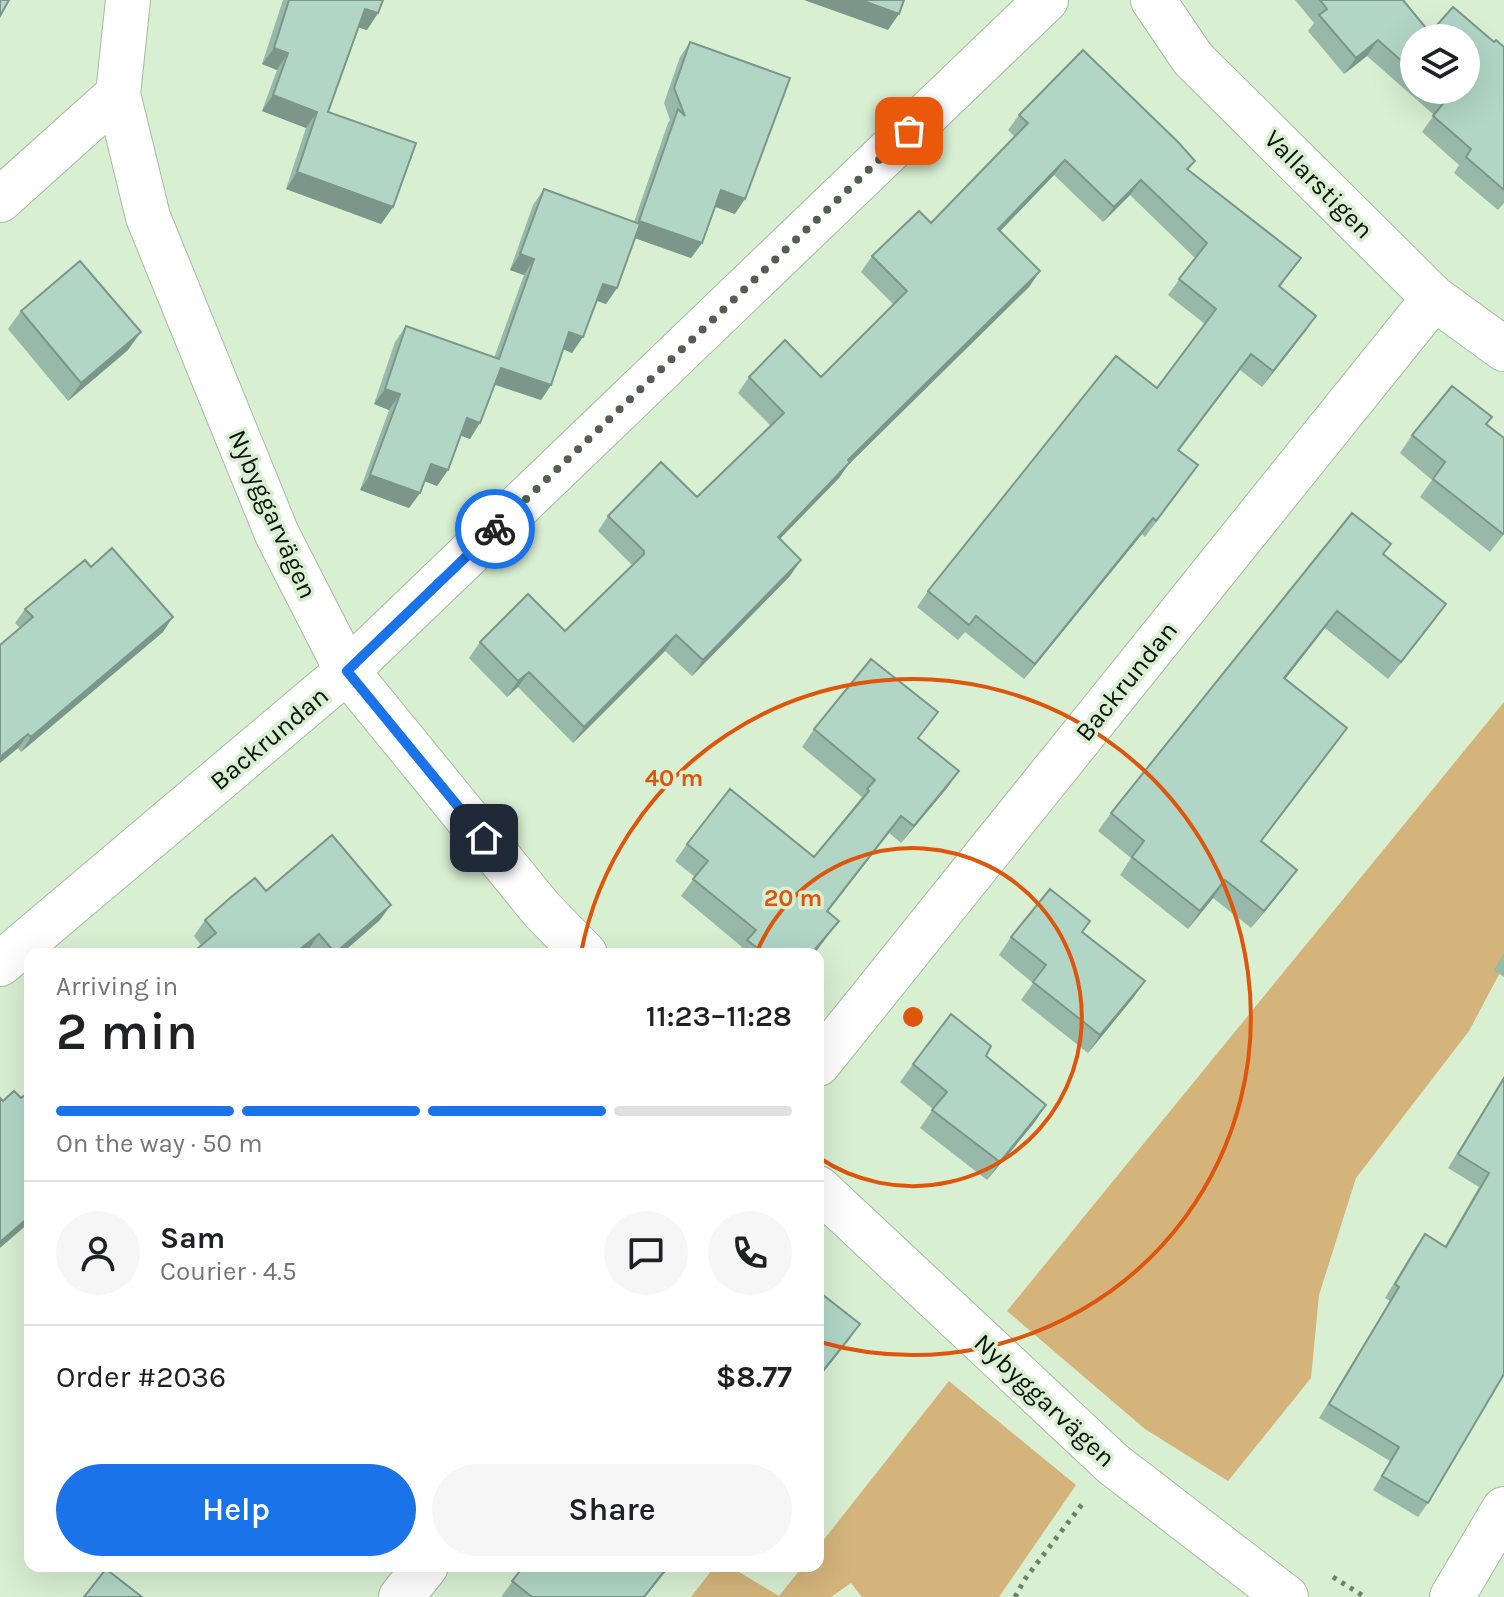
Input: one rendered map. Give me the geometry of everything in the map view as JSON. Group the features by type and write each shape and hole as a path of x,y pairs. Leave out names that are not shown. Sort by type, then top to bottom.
{"street":[{"name":"Nybyggarvägen","path":"128,0 118,94 148,217 277,534 347,671 542,910 579,948"},
{"name":"Backrundan","path":"0,964 347,671 1046,0"},
{"name":"Vallarstigen","path":"1153,0 1193,59 1434,298 1504,349"},
{"path":"0,200 118,94"},
{"name":"Backrundan","path":"824,1057 1434,298"},
{"name":"Nybyggarvägen","path":"824,1194 1113,1464 1286,1597"},
{"path":"1452,1597 1504,1509"},
{"path":"401,1597 421,1572"}],"path":[{"path":"1015,1597 1025,1579 1113,1464"}],"shaded area":[{"path":"1504,702 1504,965 1469,1031 1356,1178 1319,1295 1311,1378 1228,1481 1145,1429 1007,1311"},
{"path":"949,1381 1076,1485 999,1597 862,1597 851,1583 831,1597 691,1597 710,1572 739,1572 779,1596 798,1572 824,1572 824,1539"}],"building":[{"path":"0,0 9,0 0,16"},
{"path":"289,0 383,0 378,13 365,9 328,112 416,143 393,207 297,172 317,112 273,95 288,53 274,48"},
{"path":"861,0 904,0 899,14"},
{"path":"1320,0 1403,0 1423,24 1400,24 1400,60 1378,40 1356,58 1319,15 1327,9"},
{"path":"1453,7 1473,24 1438,24"},
{"path":"1480,30 1504,47 1504,190 1466,157 1471,149 1433,116 1443,104 1480,104"},
{"path":"690,42 790,78 745,199 721,190 702,243 639,221 678,109 685,116 674,88"},
{"path":"1083,50 1195,161 1187,169 1301,258 1279,286 1316,316 1273,371 1251,354 1178,450 1198,465 1156,521 1153,518 1035,664 976,616 969,625 928,591 1116,356 1157,388 1216,309 1179,279 1207,243 1141,180 1114,207 1065,160 998,229 1040,271 848,460 850,462 778,537 801,560 703,660 676,635 584,727 529,672 518,681 480,642 528,594 565,631 644,554 608,516 661,462 697,497 784,413 749,377 785,340 821,377 907,291 872,256 919,211 931,223 1028,123 1019,115"},
{"path":"544,189 640,224 617,288 603,284 583,337 569,332 551,385 501,368 480,423 467,418 448,470 431,464 420,493 370,475 400,394 385,389 406,326 499,359 534,259 520,254"},
{"path":"80,261 141,332 81,383 21,311"},
{"path":"1452,386 1492,417 1486,424 1504,438 1503,534 1433,479 1445,462 1412,435"},
{"path":"1352,513 1391,544 1383,554 1446,604 1401,662 1337,611 1284,678 1347,728 1261,841 1297,870 1264,911 1225,880 1200,911 1132,857 1144,841 1111,813"},
{"path":"112,548 173,617 31,737 28,734 0,757 0,645 33,617 25,609 85,560 91,567"},
{"path":"871,659 938,712 918,738 959,771 914,826 901,816 827,911 839,921 816,948 757,948 747,940 756,930 693,879 708,861 687,844 730,789 814,857 875,780 814,729"},
{"path":"332,835 391,905 341,948 331,948 319,934 302,948 198,948 216,933 205,920 230,898 255,878 266,891"},
{"path":"1050,889 1090,921 1082,932 1145,981 1100,1035 1033,982 1046,965 1011,937"},
{"path":"951,1014 991,1046 986,1056 1046,1105 1000,1162 932,1110 947,1092 913,1064"},
{"path":"1504,1078 1504,1374 1428,1503 1382,1476 1399,1447 1329,1404 1399,1287 1395,1284 1425,1234 1446,1247 1489,1173 1458,1154"},
{"path":"14,1091 21,1098 24,1096 24,1221 0,1242 0,1098 3,1101"},
{"path":"824,1296 860,1324 824,1369"},
{"path":"104,1572 110,1572 142,1597 84,1597"},
{"path":"519,1572 663,1572 644,1597 532,1597 512,1581"}],"way so far":[{"path":"495,529 909,131"}],"route":[{"path":"484,838 347,671 495,529"}]}
